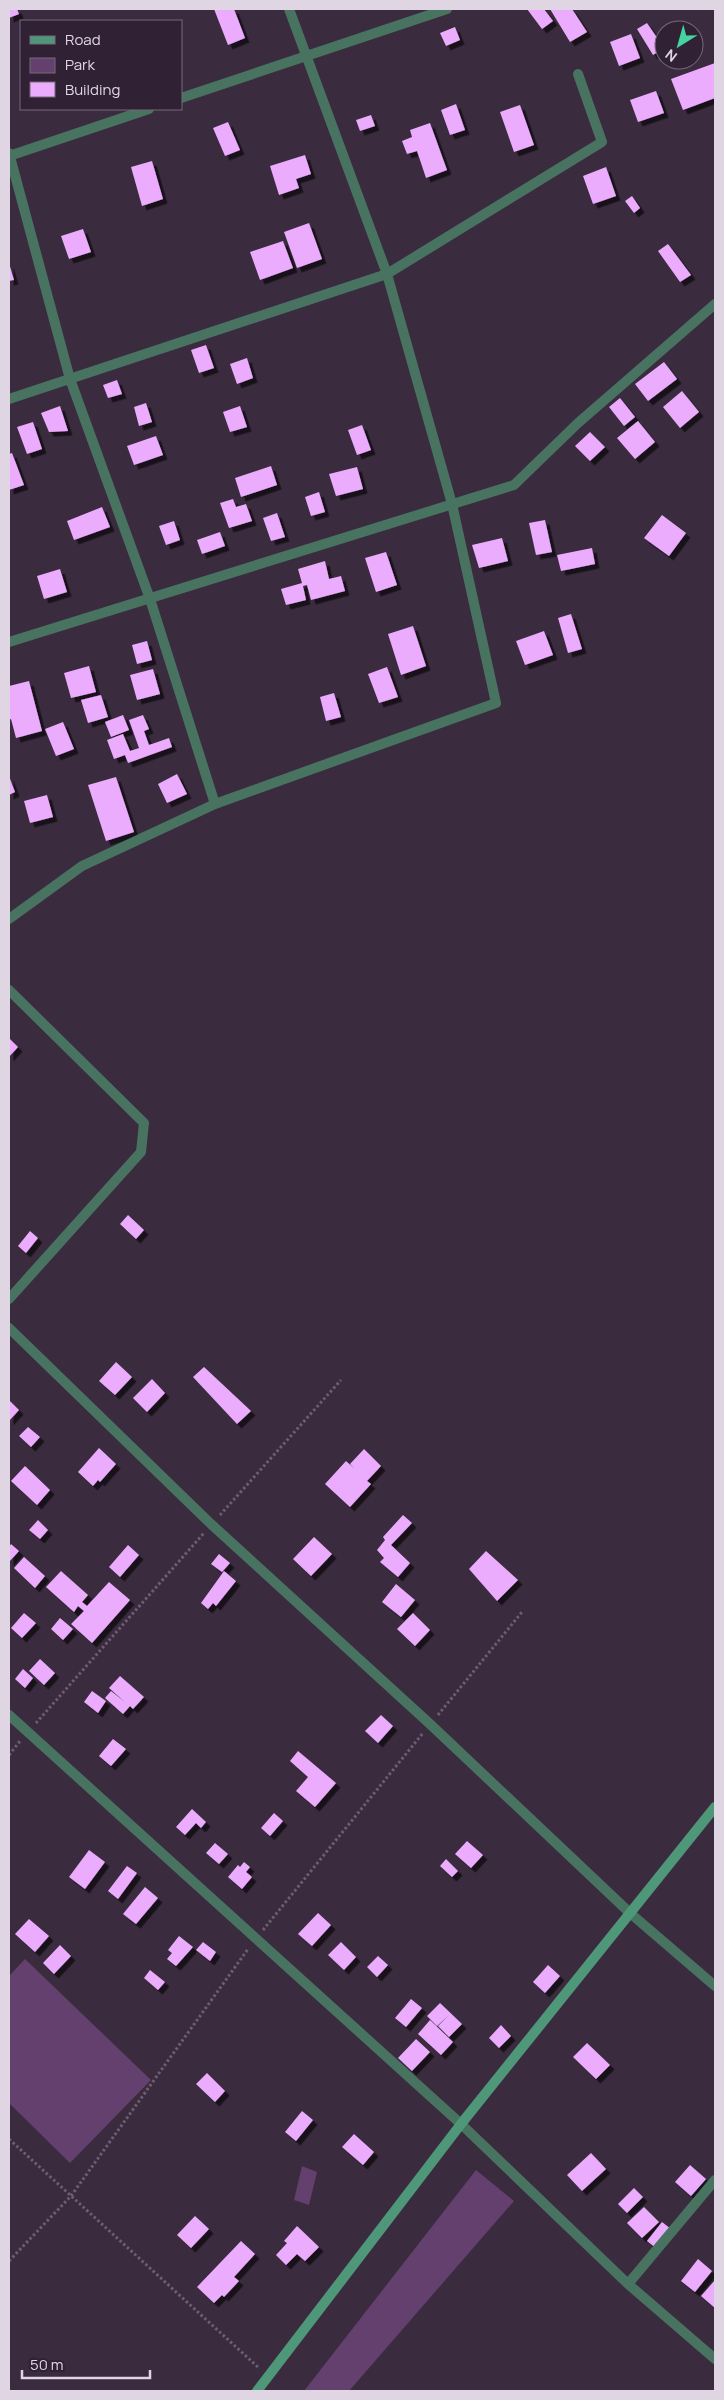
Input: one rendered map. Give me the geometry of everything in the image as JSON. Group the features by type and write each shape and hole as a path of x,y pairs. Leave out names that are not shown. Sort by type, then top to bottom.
{"street":[{"path":"9,919 82,866 215,804 496,703 452,504 386,274 308,56 289,9"},
{"path":"182,98 447,9"},
{"path":"9,399 386,274 602,142 578,74"},
{"path":"146,110 9,155 70,379 150,599 215,804"},
{"path":"9,642 514,485 578,423 715,304"},
{"path":"9,990 144,1124 141,1152 9,1299"},
{"path":"9,1328 211,1524 430,1724 630,1913 715,1986"},
{"path":"9,1715 461,2124 628,2284 715,2359"},
{"path":"258,2391 461,2124 715,1807"},
{"path":"628,2284 715,2180"}],"path":[{"path":"9,1755 211,1524 341,1380"},
{"path":"9,2261 71,2196 256,1938 522,1612"},
{"path":"9,2139 268,2377"}],"green space":[{"path":"25,1959 151,2080 70,2163 9,2103 9,1976"},
{"path":"302,2166 317,2172 309,2205 294,2200"},
{"path":"476,2170 514,2201 349,2391 304,2391"}],"building":[{"path":"9,9 17,9 19,14 9,18"},
{"path":"214,9 234,9 245,38 228,45"},
{"path":"527,9 544,9 553,21 542,29"},
{"path":"550,9 572,9 587,32 570,42"},
{"path":"647,23 654,33 654,54 653,55 637,29"},
{"path":"455,27 460,40 446,46 440,33"},
{"path":"631,34 640,58 619,66 610,42"},
{"path":"715,63 715,98 683,110 671,79 696,70 704,70 704,67"},
{"path":"656,91 664,113 638,122 630,100"},
{"path":"456,104 465,130 450,135 441,110"},
{"path":"520,105 534,145 514,152 500,112"},
{"path":"371,115 375,126 360,131 356,120"},
{"path":"228,122 240,150 225,156 213,128"},
{"path":"430,123 447,170 426,178 417,151 407,154 402,141 412,137 410,130"},
{"path":"305,155 311,174 296,179 299,188 279,195 270,166"},
{"path":"152,161 163,199 142,206 131,167"},
{"path":"606,167 616,196 593,204 583,176"},
{"path":"632,196 640,208 634,213 625,201"},
{"path":"309,223 322,259 297,268 284,232"},
{"path":"83,229 91,252 69,259 61,236"},
{"path":"283,241 293,268 260,280 250,252"},
{"path":"668,244 691,275 680,282 658,251"},
{"path":"9,263 14,280 9,281"},
{"path":"206,345 214,368 199,373 191,350"},
{"path":"247,358 253,378 237,384 230,364"},
{"path":"664,362 677,379 648,401 635,384"},
{"path":"117,380 122,394 108,398 103,385"},
{"path":"682,391 699,412 680,428 663,407"},
{"path":"620,398 635,417 624,426 609,407"},
{"path":"146,403 152,422 139,426 134,407"},
{"path":"60,406 68,431 49,432 41,413"},
{"path":"240,406 247,427 230,432 223,412"},
{"path":"638,421 655,442 635,459 617,438"},
{"path":"33,422 42,449 27,454 17,427"},
{"path":"362,425 371,450 357,455 348,430"},
{"path":"590,432 605,447 590,461 575,446"},
{"path":"156,436 163,455 134,465 127,446"},
{"path":"12,453 24,485 9,490 9,454"},
{"path":"271,466 277,485 241,497 235,478"},
{"path":"357,467 363,489 336,496 329,474"},
{"path":"319,492 325,512 311,516 305,497"},
{"path":"233,499 236,507 246,504 252,521 229,528 220,503"},
{"path":"102,507 110,527 74,540 67,521"},
{"path":"277,513 285,537 271,541 263,518"},
{"path":"662,515 686,533 669,556 644,538"},
{"path":"545,520 552,552 536,555 529,523"},
{"path":"174,521 180,540 166,545 159,526"},
{"path":"220,532 225,546 202,554 197,540"},
{"path":"502,538 508,561 479,568 472,545"},
{"path":"592,548 595,564 561,571 557,555"},
{"path":"386,552 397,585 376,592 365,558"},
{"path":"325,561 329,579 341,576 345,591 311,600 307,585 303,586 306,600 286,605 281,589 302,583 298,569"},
{"path":"60,569 67,592 44,599 37,576"},
{"path":"571,614 582,649 568,653 558,618"},
{"path":"413,626 426,666 401,675 388,634"},
{"path":"544,631 553,655 525,665 516,641"},
{"path":"147,641 152,660 137,664 132,645"},
{"path":"89,666 96,692 71,698 64,673"},
{"path":"387,667 398,697 379,703 368,674"},
{"path":"153,669 160,694 137,700 130,675"},
{"path":"29,681 42,731 16,738 11,719 9,720 9,686"},
{"path":"334,693 341,717 326,721 320,697"},
{"path":"101,695 108,717 88,723 81,700"},
{"path":"123,715 129,730 111,737 105,722"},
{"path":"143,715 149,729 144,731 149,745 169,738 172,747 128,763 125,755 114,759 107,740 123,734 130,751 139,748 129,720"},
{"path":"63,722 74,749 56,756 45,729"},
{"path":"177,774 187,794 167,803 158,784"},
{"path":"9,776 15,792 9,795"},
{"path":"116,777 134,832 106,841 88,785"},
{"path":"47,795 53,817 30,823 24,801"},
{"path":"9,1038 18,1047 9,1057"},
{"path":"128,1215 144,1230 136,1239 120,1224"},
{"path":"30,1231 38,1238 26,1253 18,1246"},
{"path":"116,1362 132,1377 115,1395 99,1381"},
{"path":"204,1367 251,1411 237,1424 193,1377"},
{"path":"152,1379 165,1393 147,1412 133,1398"},
{"path":"9,1400 19,1410 9,1421"},
{"path":"28,1427 40,1437 31,1447 19,1436"},
{"path":"99,1448 116,1464 100,1482 98,1480 93,1486 78,1472"},
{"path":"364,1449 381,1466 367,1481 371,1484 350,1507 325,1484 346,1461 355,1469 350,1464"},
{"path":"25,1466 50,1490 37,1505 11,1481"},
{"path":"403,1515 412,1523 391,1545 410,1563 398,1577 380,1562 384,1558 377,1550 385,1540 383,1537"},
{"path":"38,1520 48,1530 40,1539 29,1530"},
{"path":"314,1537 332,1554 311,1576 293,1559"},
{"path":"11,1544 19,1551 9,1562 9,1547"},
{"path":"128,1545 139,1555 120,1577 109,1567"},
{"path":"486,1551 518,1580 497,1601 469,1569"},
{"path":"219,1554 230,1563 222,1572 211,1564"},
{"path":"24,1557 45,1576 35,1588 14,1568"},
{"path":"61,1571 88,1595 82,1602 87,1606 109,1582 130,1600 92,1643 71,1624 84,1611 78,1606 74,1612 46,1587"},
{"path":"224,1571 236,1581 216,1606 213,1603 208,1609 201,1603"},
{"path":"396,1584 415,1600 401,1617 382,1602"},
{"path":"24,1613 36,1623 22,1638 11,1628"},
{"path":"413,1613 430,1630 415,1646 397,1629"},
{"path":"60,1618 73,1629 63,1640 51,1629"},
{"path":"40,1659 55,1673 44,1685 29,1671"},
{"path":"23,1669 33,1678 25,1688 15,1679"},
{"path":"120,1676 144,1697 133,1709 130,1706 123,1714 105,1698 111,1691 125,1702 109,1688"},
{"path":"92,1691 106,1701 98,1713 84,1702"},
{"path":"381,1715 393,1726 378,1743 365,1731"},
{"path":"113,1739 126,1749 111,1766 99,1756"},
{"path":"298,1751 336,1783 315,1807 296,1791 308,1777 290,1761"},
{"path":"192,1809 206,1822 201,1828 196,1823 185,1835 176,1827"},
{"path":"274,1813 283,1821 270,1836 261,1828"},
{"path":"467,1841 483,1855 471,1868 455,1854"},
{"path":"215,1843 228,1854 219,1864 206,1853"},
{"path":"89,1850 105,1862 85,1889 69,1877"},
{"path":"446,1859 458,1871 452,1877 440,1866"},
{"path":"244,1862 250,1867 246,1872 252,1877 242,1889 228,1877 238,1865 240,1867"},
{"path":"127,1866 137,1873 118,1899 108,1891"},
{"path":"145,1887 158,1898 136,1924 123,1914"},
{"path":"318,1913 331,1925 312,1946 298,1934"},
{"path":"29,1919 49,1936 35,1952 15,1934"},
{"path":"179,1936 193,1947 176,1966 167,1959 172,1953 168,1950"},
{"path":"203,1942 216,1952 210,1961 196,1950"},
{"path":"341,1942 356,1957 344,1970 328,1955"},
{"path":"60,1945 71,1956 54,1974 43,1963"},
{"path":"378,1956 388,1965 377,1977 367,1967"},
{"path":"548,1965 560,1976 545,1993 533,1982"},
{"path":"150,1970 165,1982 158,1990 144,1978"},
{"path":"411,1999 422,2008 406,2027 395,2018"},
{"path":"440,2003 462,2024 449,2037 438,2026 449,2015 437,2026 427,2016"},
{"path":"430,2020 453,2042 441,2055 418,2034"},
{"path":"501,2025 511,2036 499,2048 489,2038"},
{"path":"416,2039 430,2052 412,2071 398,2058"},
{"path":"587,2043 610,2065 596,2079 573,2057"},
{"path":"207,2073 225,2091 215,2102 196,2084"},
{"path":"302,2111 313,2120 296,2141 285,2132"},
{"path":"354,2134 374,2152 363,2165 342,2147"},
{"path":"591,2153 606,2169 582,2191 567,2175"},
{"path":"690,2165 706,2179 691,2196 675,2182"},
{"path":"634,2188 643,2197 627,2213 618,2204"},
{"path":"644,2207 659,2222 642,2238 627,2223"},
{"path":"195,2216 209,2229 191,2248 177,2235"},
{"path":"662,2222 671,2229 656,2248 647,2241"},
{"path":"297,2226 319,2247 305,2261 297,2254 286,2265 276,2255 287,2243 284,2241"},
{"path":"241,2241 255,2254 234,2277 239,2281 224,2297 222,2295 214,2303 197,2287"},
{"path":"698,2259 712,2271 695,2292 681,2281"},
{"path":"715,2280 715,2308 701,2296"}]}
